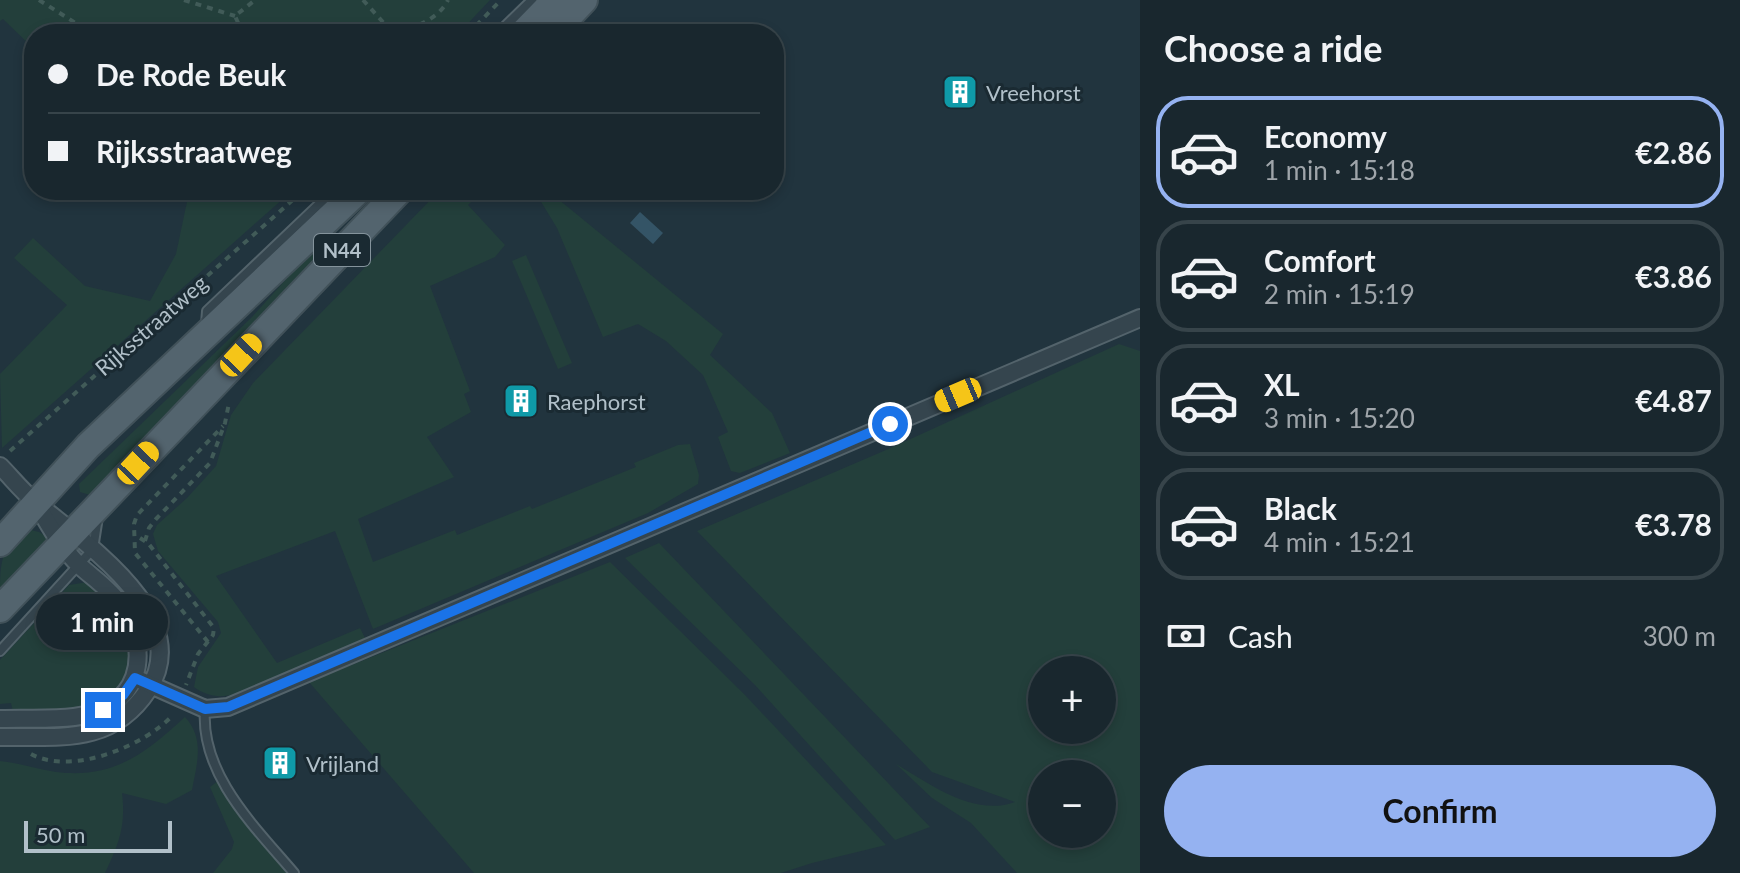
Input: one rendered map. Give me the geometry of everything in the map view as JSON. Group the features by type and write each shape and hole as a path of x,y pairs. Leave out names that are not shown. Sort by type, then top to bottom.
{"main road":[{"path":"532,24 555,0"},
{"path":"561,24 584,0"},
{"name":"Rijksstraatweg","path":"0,543 88,446 348,200"},
{"name":"N44","path":"0,609 390,200"}],"street":[{"path":"135,678 205,709 228,707 1140,319"},
{"path":"0,463 67,537 79,565 119,601 132,624 139,652 135,678 123,695 103,710 75,717 0,719"},
{"path":"0,737 60,737 93,733 124,717 138,705 151,684 158,658 158,638 153,619 131,586 93,549 67,537"}],"lane":[{"path":"507,24 532,0"},
{"name":"Rijksstraatweg","path":"206,333 207,311 324,200"},
{"path":"0,651 93,549 101,502"},
{"path":"205,709 206,745 214,767 253,825 294,873"}],"path":[{"path":"39,0 77,24"},
{"path":"184,0 235,16 239,24"},
{"path":"235,16 255,0"},
{"path":"363,0 385,24"},
{"path":"420,24 444,8 448,0"},
{"path":"478,24 501,0"},
{"name":"Rijksstraatweg","path":"0,463 21,438 293,200"},
{"path":"146,739 173,714 182,698 192,666 213,635 214,628 142,540 156,519 210,463 225,423 137,515 134,524 135,553 208,642"}],"green space":[{"path":"0,0 490,0 467,24 24,24 24,39 3,19 0,21"},
{"path":"187,200 282,200 2,448 0,374 67,305 14,258 33,238 85,286 150,301 176,254"},
{"path":"430,200 473,200 468,205 505,245 495,257 430,286 470,391 464,394 471,412 427,437 454,477 358,519 373,562 455,530 457,535 530,506 532,509 636,467 634,463 678,445 690,444 699,475 698,484 648,513 373,629 335,531 216,576 277,663 360,628 365,638 257,688 224,696 212,695 194,687 198,667 221,633 218,622 158,551 153,534 157,525 216,466 231,415 253,383"},
{"path":"540,200 559,200 723,334 710,355 772,413 790,453 740,473 731,471 718,437 728,432 703,375 666,341 638,324 603,337 557,228"},
{"path":"329,245 90,495 80,492 79,484 251,318 307,256"},
{"path":"526,255 572,363 558,369 512,261"},
{"path":"1119,344 1140,351 1140,873 1017,873 971,823 932,798 896,764 938,789 969,802 1000,806 1015,802 932,772 697,531 893,447"},
{"path":"31,530 47,537 46,546 0,594 4,556 13,542"},
{"path":"659,543 930,827 895,840 755,685 625,558"},
{"path":"610,562 745,695 886,845 781,873 474,873 309,682"},
{"path":"88,582 115,605 128,626 133,661 120,690 79,710 13,711 11,703 0,704 0,660 69,585"},
{"path":"185,717 197,743 192,790 166,804 122,793 120,834 105,873 0,873 0,761 56,772 95,772 142,753"},
{"path":"218,781 252,832 287,873 213,873 234,842 210,787"}],"water":[{"path":"640,212 663,233 653,244 630,223"}],"place":[{"name":"Vreehorst","path":"960,92"},
{"name":"Raephorst","path":"521,401"},
{"name":"Vrijland","path":"280,763"}],"route":[{"path":"103,710 123,695 135,678 205,709 228,707 890,424"}]}
